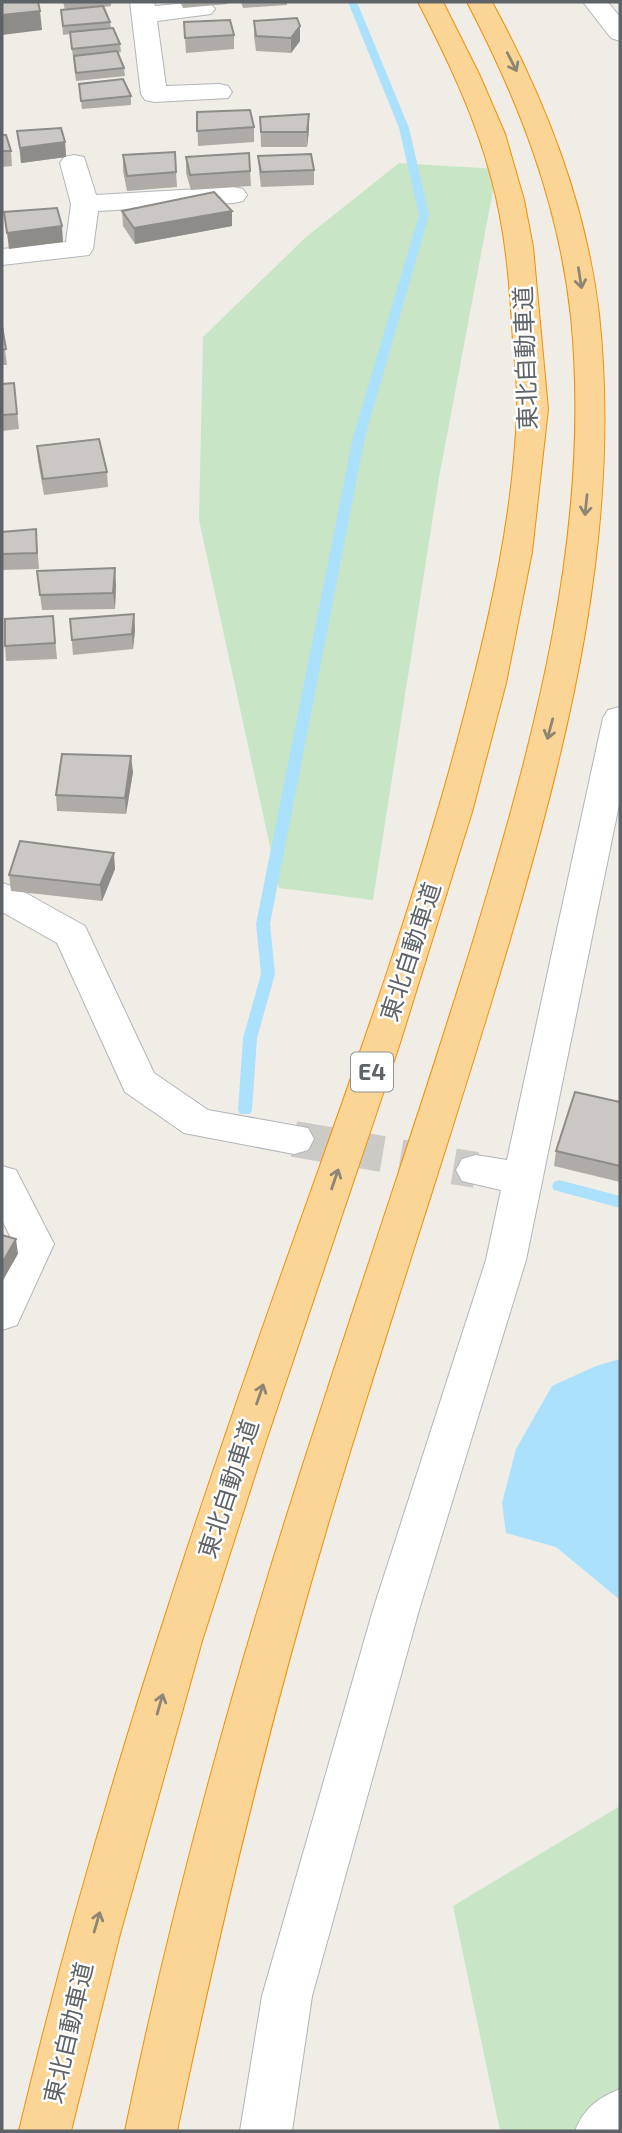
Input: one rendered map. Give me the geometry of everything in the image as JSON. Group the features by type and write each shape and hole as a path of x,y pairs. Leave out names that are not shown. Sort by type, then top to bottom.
{"highway":[{"name":"東北自動車道","path":"45,2131 88,1952 164,1690 239,1453 373,1070 447,842 483,710 506,603 522,506 532,414 527,323 518,237 499,156 467,73 431,2"},
{"path":"151,2131 184,1971 256,1693 324,1467 451,1081 516,858 553,718 574,599 587,503 592,409 586,319 572,231 550,151 515,66 480,2"}],"street":[{"path":"595,2 620,33"},
{"path":"202,9 144,9 154,94 219,92"},
{"path":"2,257 79,249 85,204 74,163"},
{"path":"85,204 233,195"},
{"path":"265,2131 287,1996 396,1610 506,1260 620,718"},
{"path":"2,896 72,934 139,1082 198,1123 294,1139"},
{"path":"476,1170 525,1179"},
{"path":"2,1181 34,1244 2,1313"},
{"path":"601,2131 620,2115"}],"green space":[{"path":"399,163 497,169 439,478 373,900 279,888 199,520 203,337 306,237"},
{"path":"620,1806 620,2131 500,2131 453,1906"}],"water":[{"path":"620,1359 620,1600 556,1547 506,1533 502,1503 516,1449 552,1386 596,1366"}],"building":[{"path":"2,2 38,2 40,11 2,15"},
{"path":"103,6 110,22 63,26 61,10"},
{"path":"297,18 300,26 291,38 256,36 254,21"},
{"path":"230,20 234,35 185,38 184,22"},
{"path":"113,28 120,44 72,49 70,32"},
{"path":"117,51 124,68 76,73 74,56"},
{"path":"123,79 131,96 81,101 79,84"},
{"path":"250,110 254,127 197,131 197,112"},
{"path":"309,114 307,132 261,132 260,117"},
{"path":"61,128 65,142 20,148 17,131"},
{"path":"2,135 6,135 11,151 2,151"},
{"path":"175,152 176,172 127,176 123,155"},
{"path":"249,153 250,171 190,175 186,157"},
{"path":"311,154 314,170 261,172 258,156"},
{"path":"214,192 232,211 134,228 122,211"},
{"path":"57,208 62,226 7,233 4,212"},
{"path":"2,326 6,349 2,350"},
{"path":"14,383 17,414 2,415 2,384"},
{"path":"99,439 107,472 43,479 37,446"},
{"path":"36,529 37,553 2,554 2,532"},
{"path":"115,568 113,593 40,595 37,571"},
{"path":"134,614 132,634 72,640 70,619"},
{"path":"53,616 55,643 5,646 5,619"},
{"path":"62,754 131,756 125,798 56,795"},
{"path":"20,841 114,853 100,885 9,875"},
{"path":"575,1092 620,1102 620,1166 556,1151"},
{"path":"2,1235 16,1239 2,1263"}],"waterway":[{"path":"245,1110 250,1038 268,974 263,924 359,437 424,215 404,128 352,2"},
{"path":"559,1186 620,1202"}],"tunnel":[{"path":"294,1139 476,1170"}]}
